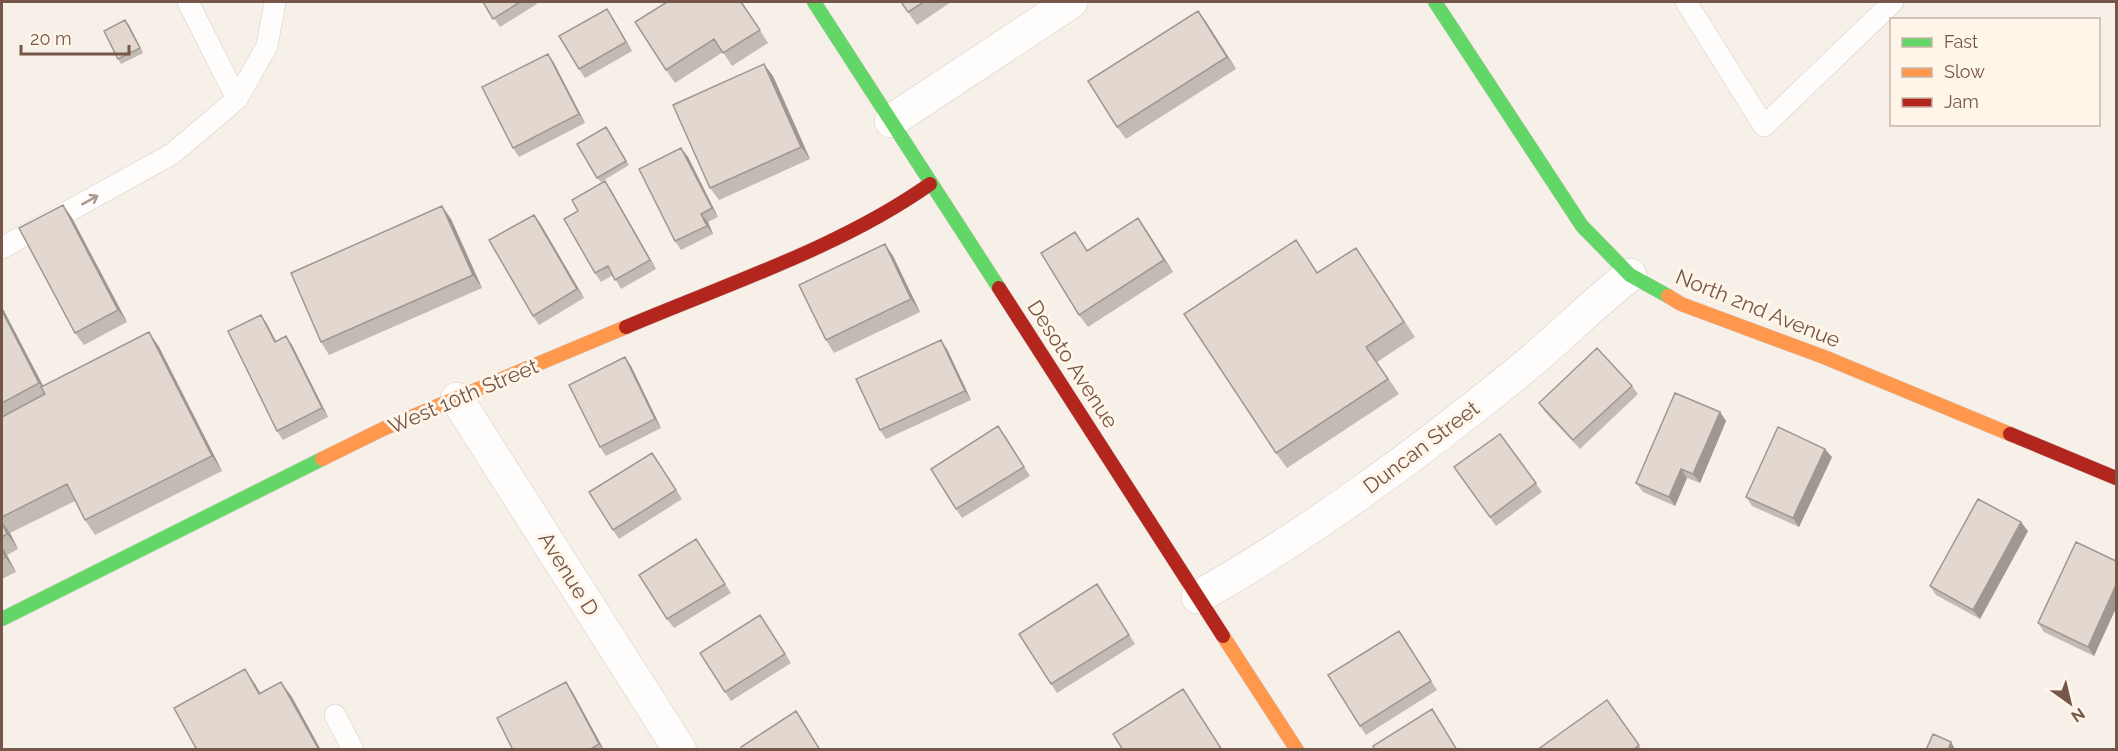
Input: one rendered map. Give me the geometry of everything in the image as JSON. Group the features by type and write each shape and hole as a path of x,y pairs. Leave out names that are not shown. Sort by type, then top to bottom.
{"street":[{"name":"Desoto Avenue","path":"814,2 1297,750"},
{"path":"891,121 1071,2"},
{"name":"North 2nd Avenue","path":"1435,2 1582,226 1630,275 1681,304 1824,357 2116,478"},
{"name":"West 10th Street","path":"2,619 385,428 852,232 896,209 930,184"},
{"name":"Duncan Street","path":"1198,597 1239,574 1391,472 1519,372 1586,309 1630,275"},
{"name":"Avenue D","path":"457,399 680,750"}],"lane":[{"path":"188,2 237,99"},
{"path":"2,248 172,154 237,99 267,46 275,2"},
{"path":"1686,2 1764,126 1893,2"},
{"path":"335,715 354,750"}],"building":[{"path":"483,2 520,2 493,19"},
{"path":"667,2 741,2 760,30 723,53 714,39 666,70 635,22"},
{"path":"901,2 924,2 908,12"},
{"path":"607,9 626,42 579,69 559,36"},
{"path":"1198,11 1227,57 1117,127 1088,81"},
{"path":"125,20 140,48 118,59 104,31"},
{"path":"548,54 579,114 513,148 482,87"},
{"path":"764,64 801,147 710,188 673,105"},
{"path":"606,127 626,161 597,178 577,144"},
{"path":"681,148 712,208 701,214 707,226 675,241 639,169"},
{"path":"605,181 650,260 615,280 608,266 595,273 564,219 578,211 572,200"},
{"path":"63,205 118,310 75,333 19,228"},
{"path":"442,206 473,275 321,342 291,273"},
{"path":"534,215 577,289 533,316 489,240"},
{"path":"1138,218 1164,260 1079,315 1041,253 1075,232 1087,251"},
{"path":"1296,240 1317,273 1356,248 1404,322 1366,347 1388,379 1276,453 1184,314"},
{"path":"885,244 911,299 826,340 799,285"},
{"path":"2,311 39,383 2,403"},
{"path":"261,315 275,342 286,336 322,408 277,431 228,331"},
{"path":"149,332 212,456 85,520 67,484 2,517 2,417 45,394 41,387"},
{"path":"941,340 965,391 880,430 856,379"},
{"path":"1597,348 1632,386 1573,440 1539,403"},
{"path":"625,357 655,419 600,447 569,385"},
{"path":"1675,393 1720,412 1693,474 1681,469 1669,497 1636,483"},
{"path":"998,426 1024,467 956,509 931,469"},
{"path":"1778,427 1825,449 1793,518 1746,497"},
{"path":"1500,434 1536,483 1490,517 1454,467"},
{"path":"652,453 676,490 613,530 589,492"},
{"path":"1978,499 2021,522 1973,610 1930,586"},
{"path":"2,523 7,534 2,537"},
{"path":"696,539 725,584 667,619 639,575"},
{"path":"2076,542 2116,561 2116,585 2088,647 2038,623"},
{"path":"1097,584 1129,635 1051,684 1019,634"},
{"path":"760,615 785,654 725,692 700,653"},
{"path":"1399,631 1431,681 1360,726 1328,675"},
{"path":"245,669 259,694 281,682 319,750 197,750 174,708"},
{"path":"566,682 599,744 589,750 513,750 497,718"},
{"path":"1183,689 1222,750 1123,750 1113,734"},
{"path":"1607,700 1639,745 1633,750 1537,750"},
{"path":"1432,709 1457,750 1375,750 1373,746"},
{"path":"796,711 820,750 742,750 741,747"},
{"path":"1933,734 1951,742 1948,750 1926,750"}],"traffic: fast":[{"path":"814,2 999,288"},
{"path":"1435,2 1582,226 1630,275 1668,296"},
{"path":"2,619 322,459"}],"traffic: slow":[{"path":"1668,296 1681,304 1824,357 2010,434"},
{"path":"322,459 385,428 626,327"},
{"path":"1223,636 1297,750"}],"traffic: jam":[{"path":"626,327 821,246 896,206 930,184"},
{"path":"999,288 1223,636"},
{"path":"2010,434 2116,478"}]}
